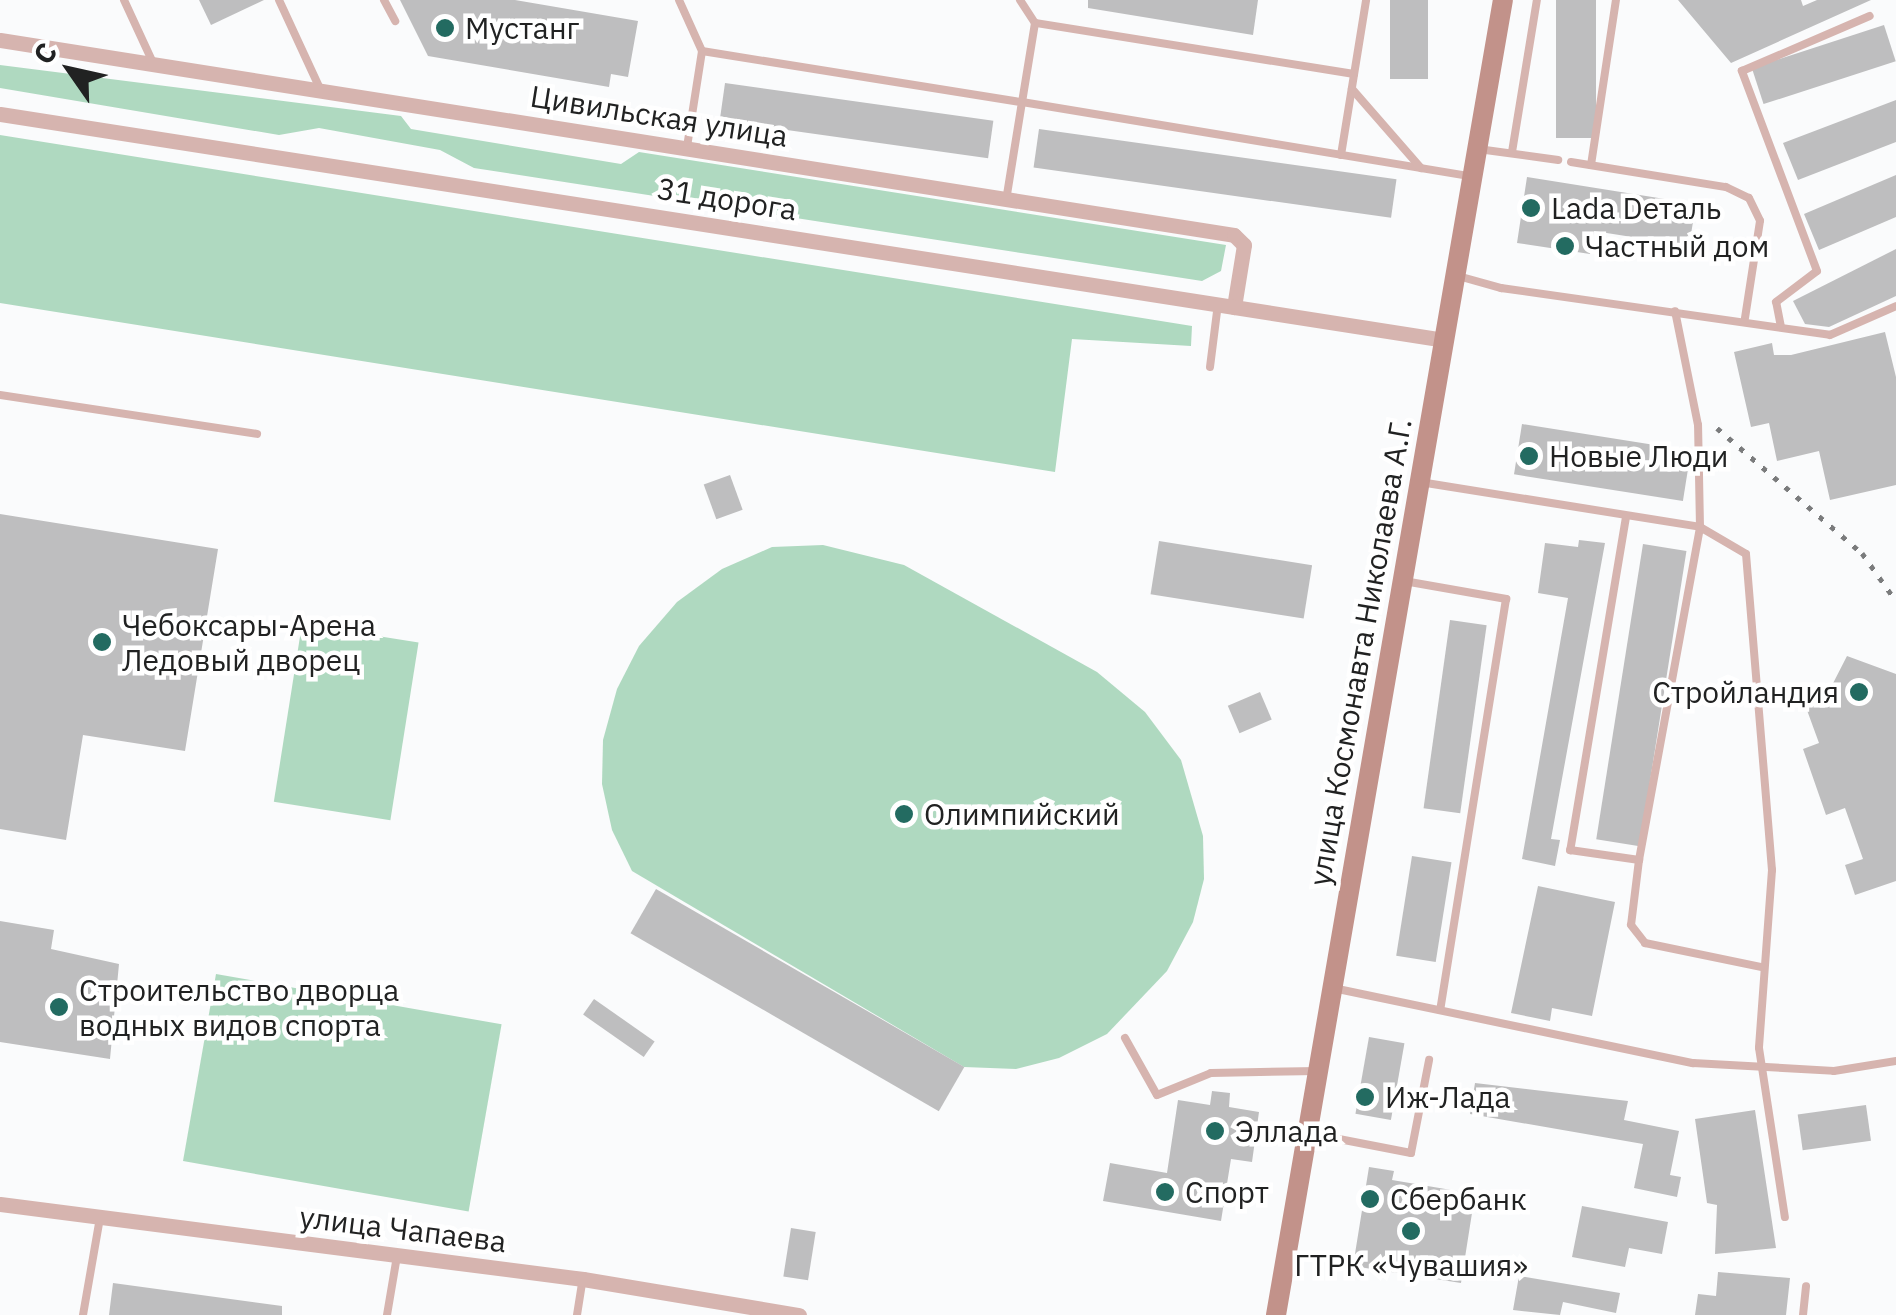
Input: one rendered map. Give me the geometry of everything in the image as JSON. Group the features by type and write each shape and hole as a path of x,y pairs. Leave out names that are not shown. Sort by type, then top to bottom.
{"street":[{"name":"улица Космонавта Николаева А.Г.","path":"1276,1315 1504,0"},
{"name":"Цивильская улица","path":"1,39 1234,235 1244,246 1226,305"},
{"name":"31 дорога","path":"0,114 1444,340"},
{"name":"улица Чапаева","path":"0,1204 582,1280 799,1315"}],"lane":[{"path":"124,0 154,65"},
{"path":"384,0 395,22"},
{"path":"679,0 702,51 688,147"},
{"path":"1006,201 1035,23 1020,0"},
{"path":"1341,155 1366,0"},
{"path":"1512,152 1537,0"},
{"path":"1591,165 1616,0"},
{"path":"283,1 321,92"},
{"path":"1782,327 1776,302 1817,271 1742,71 1870,16"},
{"path":"1035,23 1354,74"},
{"path":"702,51 1473,177"},
{"path":"1352,88 1421,168"},
{"path":"1478,149 1558,160"},
{"path":"1570,162 1726,187 1749,198 1760,221 1746,318"},
{"path":"1456,275 1502,288 1746,318 1830,334 1896,306"},
{"path":"1210,368 1226,305"},
{"path":"1674,311 1698,425 1700,526 1630,924 1645,944 1762,967"},
{"path":"0,395 257,434"},
{"path":"1420,482 1700,526 1731,540 1746,554 1753,575 1772,870 1762,967 1762,1069 1785,1217"},
{"path":"1626,517 1570,850 1639,860"},
{"path":"1402,581 1506,599 1440,1010"},
{"path":"1333,988 1693,1063 1834,1071 1896,1061"},
{"path":"1125,1038 1157,1095 1211,1073 1319,1070"},
{"path":"1308,1133 1411,1153 1429,1060"},
{"path":"83,1315 100,1218"},
{"path":"387,1315 397,1256"},
{"path":"577,1315 582,1280"},
{"path":"1804,1315 1806,1286"}],"green space":[{"path":"0,65 401,116 411,129 621,164 639,152 1226,245 1221,271 1202,281 474,168 440,150 319,128 279,135 0,88"},
{"path":"0,135 1192,326 1191,346 1072,339 1055,472 0,303"},
{"name":"Олимпийский","path":"823,545 904,565 1097,672 1145,712 1181,760 1203,836 1204,879 1193,922 1167,971 1107,1034 1059,1058 1016,1069 964,1067 632,871 612,830 602,784 603,740 617,689 639,646 677,602 722,569 772,547"},
{"path":"302,624 419,642 390,820 274,802"},
{"path":"216,974 502,1024 469,1211 183,1161"}],"building":[{"path":"199,0 264,0 211,25"},
{"path":"400,0 515,0 638,21 628,77 611,74 609,87 428,56"},
{"path":"1088,0 1258,0 1253,35 1088,8"},
{"path":"1390,0 1428,0 1428,79 1390,79"},
{"path":"1556,0 1596,0 1596,138 1556,138"},
{"path":"1678,0 1801,0 1803,6 1817,0 1871,0 1731,63"},
{"path":"1884,25 1896,61 1764,104 1752,68"},
{"path":"725,83 993,121 988,158 720,121"},
{"path":"1896,100 1896,142 1798,180 1783,143"},
{"path":"1039,129 1396,179 1391,218 1034,168"},
{"path":"1896,175 1896,217 1819,250 1804,214"},
{"path":"1527,177 1696,204 1689,246 1594,231 1590,254 1517,243"},
{"path":"1896,249 1896,296 1829,327 1805,324 1793,301"},
{"path":"1885,332 1896,377 1896,485 1830,500 1819,451 1777,461 1769,423 1751,427 1734,352 1772,343 1774,355 1791,355"},
{"path":"1522,424 1691,451 1683,501 1514,474"},
{"path":"730,475 743,510 716,519 704,485"},
{"name":"Чебоксары-Арена Ледовый дворец","path":"0,514 218,549 185,751 83,735 66,840 0,829"},
{"path":"1579,540 1605,543 1551,839 1560,840 1555,866 1522,859 1568,598 1538,593 1545,543 1578,547"},
{"path":"1159,541 1312,565 1304,619 1151,594"},
{"path":"1643,544 1686,551 1640,846 1596,839"},
{"path":"1450,620 1487,625 1460,813 1424,808"},
{"path":"1847,656 1896,674 1896,881 1855,895 1845,865 1863,859 1845,808 1826,815 1803,749 1819,743 1804,702 1827,695"},
{"path":"1260,692 1272,720 1240,733 1228,706"},
{"path":"1412,856 1452,862 1436,962 1396,956"},
{"path":"1538,886 1615,902 1592,1016 1552,1008 1550,1021 1511,1013"},
{"path":"656,889 964,1067 939,1111 630,933"},
{"name":"Строительство дворца водных видов спорта","path":"0,921 54,930 51,949 119,964 110,1059 0,1042"},
{"path":"594,999 655,1041 644,1057 583,1015"},
{"path":"1369,1037 1404,1043 1391,1120 1355,1114"},
{"path":"1475,1083 1628,1101 1624,1120 1679,1131 1670,1175 1681,1177 1677,1197 1634,1188 1643,1144 1470,1114"},
{"path":"1212,1091 1230,1093 1229,1107 1259,1112 1252,1162 1231,1159 1221,1221 1103,1201 1110,1163 1167,1173 1178,1100 1210,1105"},
{"path":"1866,1105 1871,1141 1803,1150 1798,1115"},
{"path":"1755,1110 1776,1248 1715,1254 1717,1205 1707,1203 1695,1119"},
{"path":"1369,1167 1394,1171 1392,1180 1475,1194 1461,1283 1353,1266"},
{"path":"1582,1206 1668,1222 1662,1254 1629,1248 1625,1267 1572,1257"},
{"path":"791,1228 816,1232 808,1280 783,1276"},
{"path":"1718,1272 1790,1278 1786,1315 1695,1315 1698,1294 1716,1296"},
{"path":"1519,1276 1620,1293 1616,1313 1563,1302 1560,1315 1513,1310"},
{"path":"113,1283 282,1306 282,1315 109,1315"}],"railway":[{"path":"1717,428 1862,553 1896,601"}],"place":[{"name":"Мустанг","path":"445,28"},
{"name":"Lada Dеталь","path":"1531,208"},
{"name":"Частный дом","path":"1565,246"},
{"name":"Новые Люди","path":"1529,456"},
{"name":"Чебоксары-Арена Ледовый дворец","path":"102,642"},
{"name":"Стройландия","path":"1859,692"},
{"name":"Олимпийский","path":"904,814"},
{"name":"Строительство дворца водных видов спорта","path":"59,1007"},
{"name":"Иж-Лада","path":"1365,1097"},
{"name":"Эллада","path":"1215,1131"},
{"name":"Спорт","path":"1165,1192"},
{"name":"Сбербанк","path":"1370,1199"},
{"name":"ГТРК «Чувашия»","path":"1411,1231"}]}
